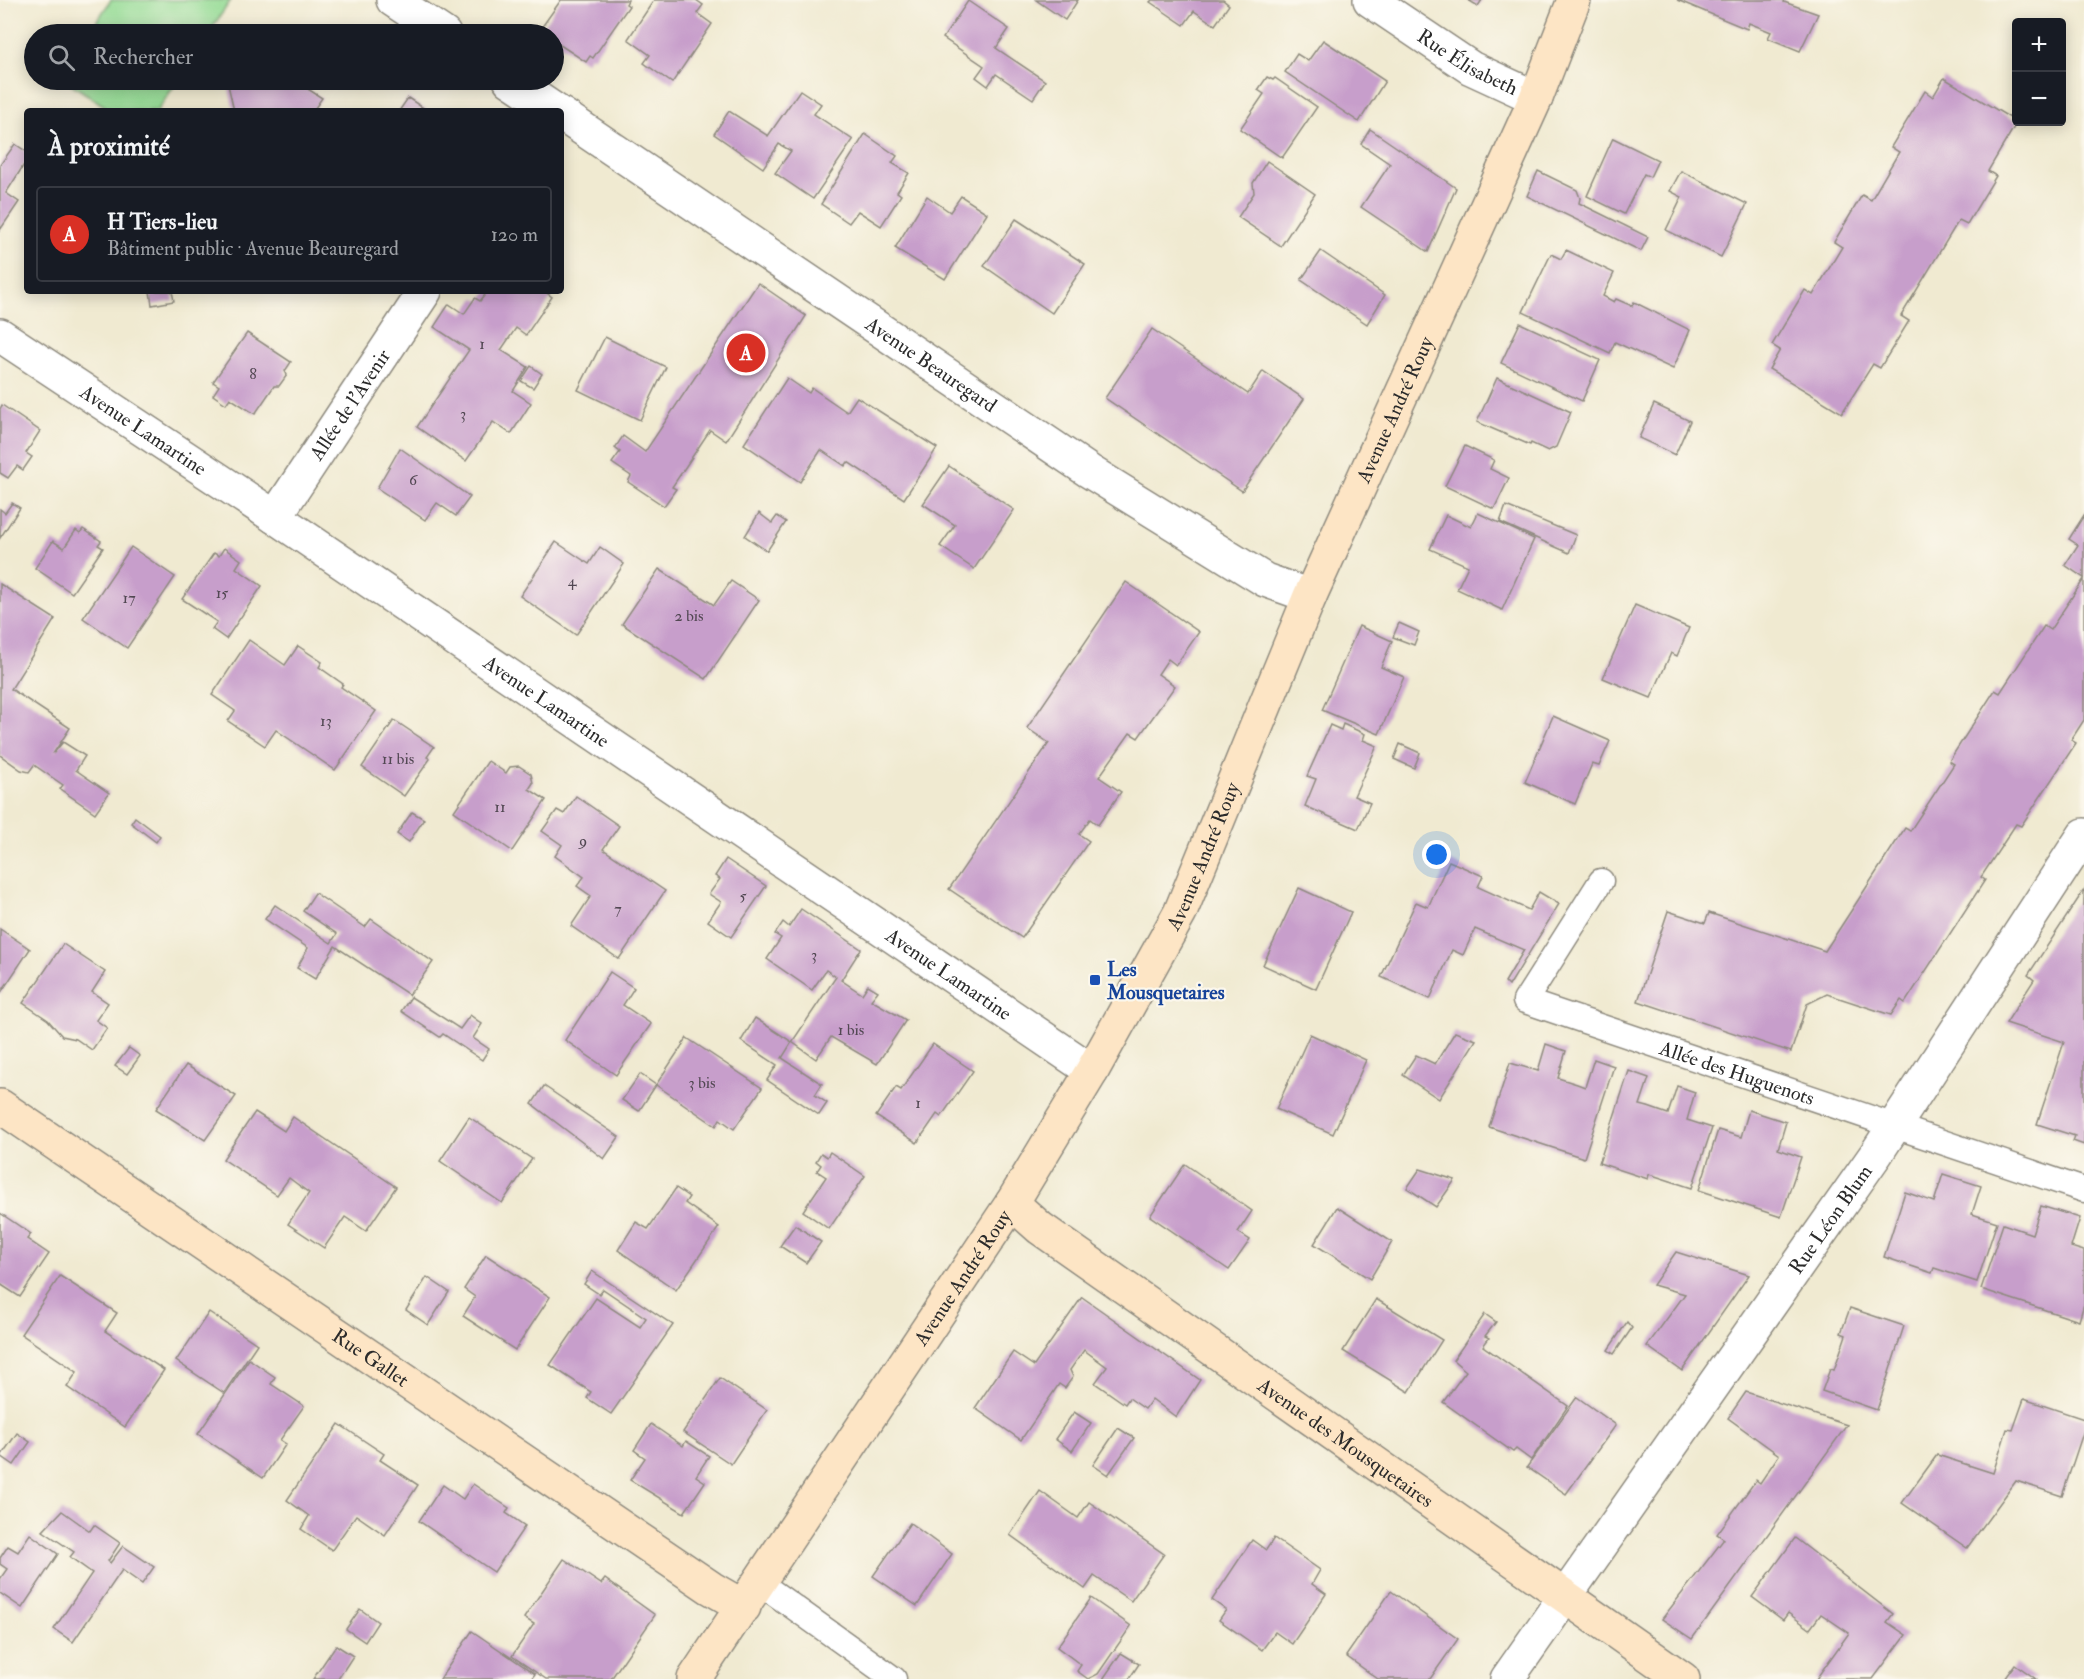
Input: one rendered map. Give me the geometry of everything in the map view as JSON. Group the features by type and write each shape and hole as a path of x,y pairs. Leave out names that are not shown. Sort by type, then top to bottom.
{"main road":[{"name":"Avenue André Rouy","path":"694,1679 1012,1203 1092,1071 1180,913 1310,596 1536,98 1574,0"},
{"name":"Rue Gallet","path":"0,1106 711,1588 752,1595"},
{"name":"Avenue des Mousquetaires","path":"1012,1203 1040,1228 1683,1679"}],"street":[{"path":"393,0 429,24"},
{"name":"Rue Élisabeth","path":"1370,0 1471,68 1536,98"},
{"name":"Avenue Beauregard","path":"524,90 549,108"},
{"name":"Avenue Beauregard","path":"564,118 1089,471 1265,580 1310,596"},
{"name":"Allée de l'Avenir","path":"275,518 423,294"},
{"name":"Avenue Lamartine","path":"0,335 275,518 1092,1071"},
{"name":"Rue Léon Blum","path":"1508,1679 1895,1128 2084,835"}],"lane":[{"name":"Allée des Huguenots","path":"1601,881 1525,1001 1895,1128 2084,1190"},
{"path":"752,1595 894,1679"}],"green space":[{"path":"111,0 231,0 215,24 95,24"},
{"path":"80,90 171,90 159,108 107,108"}],"building":[{"path":"561,0 628,0 626,4 629,6 593,58 590,56 586,62 564,48 564,24 544,24"},
{"path":"654,0 696,0 703,5 697,13 712,24 672,83 644,63 650,55 628,39"},
{"path":"1036,0 1078,0 1065,20"},
{"path":"1152,0 1223,0 1229,5 1215,25 1194,11 1184,25 1150,2"},
{"path":"1468,0 1482,0 1478,6"},
{"path":"1677,0 1785,0 1784,2 1818,14 1800,51 1768,38 1771,32 1749,23 1747,29"},
{"path":"968,1 1009,29 996,48 1045,81 1033,99 996,74 988,86 976,77 984,66 943,38"},
{"path":"1323,40 1385,81 1359,122 1285,72 1297,54 1308,61"},
{"path":"1267,77 1273,80 1275,78 1317,107 1282,158 1240,129 1264,94 1258,90"},
{"path":"1944,78 2012,119 2012,126 2015,126 1988,171 1996,176 1967,224 1959,220 1901,316 1909,321 1880,368 1873,364 1842,413 1769,369 1780,350 1772,345 1805,290 1813,295 1842,247 1834,242 1862,195 1871,200 1899,152 1891,147 1925,91 1933,97"},
{"path":"229,90 310,90 322,98 315,108 233,108"},
{"path":"800,90 821,104 814,114 853,140 813,199 775,173 791,151 779,144 763,168 714,134 729,111 768,136"},
{"path":"408,98 423,108 401,108"},
{"path":"1370,129 1456,188 1428,252 1361,207 1390,164 1361,144"},
{"path":"865,134 897,156 892,163 909,173 897,192 901,195 881,226 858,211 849,223 821,204"},
{"path":"1613,138 1658,160 1650,177 1644,174 1624,214 1587,196"},
{"path":"15,144 24,150 24,165 6,193 19,202 0,230 0,165"},
{"path":"1267,161 1315,194 1281,246 1238,217 1254,193 1253,183"},
{"path":"1538,171 1577,190 1579,203 1648,237 1641,251 1527,196"},
{"path":"1681,171 1747,204 1721,257 1666,230 1682,197 1670,191"},
{"path":"927,196 950,212 961,196 987,213 945,279 895,248"},
{"path":"1016,219 1085,264 1052,313 984,266"},
{"path":"1566,250 1614,273 1603,296 1614,302 1616,299 1632,306 1634,302 1690,330 1673,369 1615,342 1610,353 1523,312 1551,254 1561,259"},
{"path":"1321,251 1385,295 1367,324 1301,280"},
{"path":"758,283 806,316 726,441 710,430 672,487 676,489 664,506 628,482 631,476 612,463 620,452 615,448 623,436 645,452"},
{"path":"150,294 173,294 174,301 152,305"},
{"path":"486,294 548,294 552,297 526,335 516,328 501,350 528,367 513,391 531,403 511,434 493,422 466,461 417,427 469,350 434,327 449,304 464,314 475,298 480,301"},
{"path":"1520,323 1600,360 1582,401 1501,363"},
{"path":"1152,329 1248,394 1263,371 1304,399 1242,491 1105,398"},
{"path":"247,333 291,362 285,371 287,375 279,386 274,386 255,414 230,398 226,404 213,395 219,386 213,382"},
{"path":"605,337 666,367 640,420 578,390"},
{"path":"531,366 542,374 533,388 521,381"},
{"path":"787,378 809,393 812,388 847,412 857,397 937,448 904,499 848,462 845,466 821,450 800,482 744,444"},
{"path":"1497,378 1571,412 1556,447 1548,451 1477,422"},
{"path":"1654,404 1690,421 1675,455 1639,438"},
{"path":"2,405 40,431 26,453 32,457 23,470 17,466 8,478 0,473 0,409"},
{"path":"1465,446 1494,460 1490,469 1509,478 1494,509 1445,486"},
{"path":"400,448 470,497 456,516 437,503 425,520 377,488"},
{"path":"949,466 1014,510 974,569 940,546 955,525 923,504"},
{"path":"12,503 20,508 0,538 0,509 5,513"},
{"path":"1506,506 1576,535 1569,553 1500,522"},
{"path":"759,513 772,523 777,516 786,522 767,551 745,536"},
{"path":"1478,513 1534,539 1502,610 1457,589 1468,566 1430,549 1446,515 1471,527"},
{"path":"2084,515 2084,578 2065,565 2078,545 2069,539"},
{"path":"83,529 101,541 98,545 103,548 72,593 35,568 53,541 64,548 76,530 80,533"},
{"path":"556,542 589,564 600,547 624,564 576,635 520,596"},
{"path":"131,547 175,577 127,648 83,618"},
{"path":"224,548 241,560 236,568 262,586 226,639 212,629 217,622 182,599 214,553 219,556"},
{"path":"659,569 714,605 731,581 759,600 706,679 622,624"},
{"path":"2084,579 2084,720 2071,740 2076,743 2021,826 2016,824 1981,877 1985,880 1905,1003 1901,1000 1891,1015 1827,994 1807,1004 1791,1052 1638,1001 1668,911 1705,923 1709,913 1825,951 1905,828 1910,831 1954,764 1949,761 1995,690 2000,693 2044,626 2050,630"},
{"path":"1126,582 1199,632 1176,665 1168,659 1158,674 1175,686 1138,738 1130,733 1099,777 1121,792 1098,825 1090,819 1079,834 1089,841 1022,938 949,889 1049,743 1027,728"},
{"path":"0,584 55,619 11,689 70,728 53,754 63,742 85,756 76,770 109,793 95,813 60,789 63,785 34,765 29,772 21,770 0,755"},
{"path":"1635,605 1689,628 1677,656 1671,653 1651,698 1603,678"},
{"path":"1399,623 1419,632 1414,645 1393,637"},
{"path":"1359,626 1392,641 1381,667 1404,677 1379,734 1322,710"},
{"path":"249,640 285,665 298,646 322,662 319,667 343,684 341,687 376,711 335,770 276,730 265,746 228,721 235,711 212,695"},
{"path":"1553,716 1610,741 1599,766 1592,764 1575,804 1525,782"},
{"path":"394,720 434,747 427,757 430,759 404,796 362,767"},
{"path":"1343,724 1365,734 1363,740 1377,746 1354,796 1370,803 1358,829 1305,806 1316,779 1307,776 1330,725 1341,730"},
{"path":"1400,744 1420,753 1414,768 1394,759"},
{"path":"488,761 506,773 510,767 519,766 531,774 533,783 529,789 546,800 512,851 454,811"},
{"path":"576,796 619,826 603,849 665,891 619,959 571,926 591,896 577,886 584,877 555,856 562,845 542,831 557,810 564,814"},
{"path":"412,812 424,819 409,842 397,834"},
{"path":"135,817 160,836 156,842 131,823"},
{"path":"726,859 766,886 731,937 708,921 721,902 709,894 720,879 715,876"},
{"path":"1449,861 1483,876 1478,887 1529,910 1539,892 1559,904 1509,986 1505,982 1524,950 1475,929 1463,955 1452,950 1430,999 1381,977 1416,902 1428,907"},
{"path":"1299,888 1351,912 1316,989 1263,965"},
{"path":"2084,890 2084,1145 2073,1141 2075,1136 2037,1124 2064,1042 2006,1023 2034,980 2028,975"},
{"path":"315,893 365,927 371,919 433,962 409,995 335,946 315,979 297,968 308,948 265,919 275,905 331,943 337,934 303,911"},
{"path":"801,909 861,949 841,980 862,994 868,985 878,991 871,1000 906,1020 877,1064 831,1037 816,1059 792,1042 836,977 826,970 812,990 767,959 781,938 775,934 783,922 789,927"},
{"path":"0,929 30,949 0,994"},
{"path":"63,944 105,972 92,992 108,1003 96,1020 107,1028 92,1050 76,1039 62,1036 48,1020 23,1003"},
{"path":"610,972 634,988 623,1005 651,1024 616,1075 565,1040"},
{"path":"411,997 460,1029 470,1015 482,1024 473,1038 489,1049 482,1060 443,1034 440,1037 401,1011"},
{"path":"755,1018 792,1042 782,1058 822,1084 815,1095 827,1103 819,1115 767,1080 777,1065 741,1041"},
{"path":"1455,1032 1476,1040 1439,1099 1403,1075 1416,1055 1435,1064"},
{"path":"1310,1034 1366,1060 1333,1134 1276,1109"},
{"path":"687,1038 762,1088 734,1129 720,1119 716,1126 656,1085"},
{"path":"933,1044 973,1071 941,1117 937,1114 917,1143 876,1116 896,1087 901,1090"},
{"path":"1546,1044 1566,1051 1558,1078 1585,1087 1594,1059 1614,1066 1584,1158 1489,1127 1510,1063 1538,1071"},
{"path":"129,1048 140,1056 127,1074 115,1066"},
{"path":"186,1065 236,1096 205,1140 156,1109"},
{"path":"1629,1071 1649,1078 1640,1105 1668,1114 1677,1086 1695,1092 1687,1120 1712,1128 1692,1188 1649,1174 1648,1179 1599,1163"},
{"path":"640,1074 656,1085 639,1111 622,1100"},
{"path":"544,1086 619,1137 604,1159 532,1104"},
{"path":"1749,1110 1786,1122 1778,1149 1801,1157 1781,1217 1699,1190 1718,1130 1741,1137"},
{"path":"255,1112 284,1131 293,1117 396,1187 366,1231 345,1217 324,1248 288,1224 309,1193 289,1178 277,1195 223,1159"},
{"path":"469,1117 532,1159 502,1203 440,1161"},
{"path":"830,1152 865,1176 829,1229 803,1211 826,1177 817,1171 821,1165 816,1161 821,1153 827,1157"},
{"path":"1185,1164 1252,1211 1238,1232 1250,1240 1229,1270 1150,1216"},
{"path":"1420,1169 1455,1180 1436,1207 1407,1188"},
{"path":"1943,1174 1981,1186 1972,1214 1997,1222 1977,1282 1934,1268 1932,1273 1884,1257 1905,1192 1934,1202"},
{"path":"676,1188 689,1197 685,1203 719,1227 676,1290 618,1250 636,1222 648,1229"},
{"path":"2041,1206 2080,1218 2071,1247 2084,1251 2084,1304 2079,1321 1981,1289 2003,1224 2032,1234"},
{"path":"1337,1207 1392,1242 1370,1279 1314,1244"},
{"path":"0,1213 31,1234 27,1239 49,1254 20,1297 0,1284"},
{"path":"795,1225 821,1242 806,1263 780,1246"},
{"path":"1676,1252 1749,1275 1682,1371 1647,1346 1685,1294 1653,1285"},
{"path":"486,1255 550,1297 515,1350 463,1316 475,1297 464,1289"},
{"path":"592,1271 673,1325 611,1414 587,1398 591,1392 550,1365 596,1298 640,1327 646,1318 603,1289 599,1294 584,1284"},
{"path":"60,1276 117,1313 105,1331 164,1370 125,1427 67,1387 77,1372 21,1334"},
{"path":"427,1277 449,1292 428,1325 406,1310"},
{"path":"1082,1297 1200,1380 1176,1417 1152,1399 1145,1409 1129,1398 1125,1404 1095,1383 1107,1367 1084,1350 1070,1370 1073,1377 1065,1388 1059,1384 1021,1440 975,1408 1013,1352 1034,1366"},
{"path":"1376,1299 1442,1340 1409,1392 1343,1351"},
{"path":"1850,1308 1904,1326 1877,1410 1822,1391 1830,1369 1834,1370 1846,1335 1841,1333"},
{"path":"209,1312 257,1344 224,1393 176,1361"},
{"path":"1485,1314 1496,1322 1485,1336 1489,1338 1483,1346 1568,1406 1531,1460 1516,1449 1513,1452 1443,1402 1466,1371 1453,1360"},
{"path":"1627,1322 1632,1328 1614,1354 1608,1350"},
{"path":"249,1359 275,1377 271,1384 304,1406 280,1440 286,1444 263,1478 198,1434"},
{"path":"720,1378 767,1410 731,1464 683,1432"},
{"path":"1746,1392 1847,1425 1692,1639 1662,1619 1724,1539 1717,1534 1756,1480 1760,1483 1779,1455 1728,1418"},
{"path":"1577,1397 1616,1425 1566,1494 1527,1467"},
{"path":"2024,1399 2084,1419 2084,1430 2062,1496 2016,1481 1967,1548 1902,1503 1937,1455 1993,1473 2007,1429 2013,1430"},
{"path":"1074,1412 1091,1423 1072,1451 1055,1439"},
{"path":"339,1424 384,1454 380,1460 418,1485 385,1535 356,1515 332,1550 301,1529 309,1516 287,1500"},
{"path":"651,1424 683,1446 686,1441 709,1456 696,1476 705,1482 684,1513 630,1480 645,1458 634,1450"},
{"path":"1118,1428 1134,1438 1108,1475 1093,1465"},
{"path":"17,1433 30,1442 14,1465 1,1456"},
{"path":"473,1484 509,1508 506,1513 525,1526 494,1572 419,1521 443,1485 463,1499"},
{"path":"1040,1491 1078,1518 1089,1502 1164,1554 1131,1601 1094,1576 1085,1589 1010,1535"},
{"path":"62,1511 90,1531 94,1525 120,1543 108,1561 110,1563 123,1546 154,1567 142,1584 122,1570 73,1642 54,1629 92,1573 70,1557 74,1552 43,1531"},
{"path":"910,1523 952,1554 917,1606 873,1576"},
{"path":"30,1534 58,1554 22,1608 0,1593 0,1579 7,1569 0,1564 0,1558 8,1546 18,1552"},
{"path":"1274,1538 1320,1570 1312,1584 1326,1594 1292,1644 1275,1632 1262,1650 1219,1620 1226,1610 1212,1600 1252,1540 1266,1550"},
{"path":"1795,1538 1893,1614 1887,1622 1906,1635 1873,1679 1816,1679 1849,1633 1821,1614 1810,1629 1788,1613 1783,1620 1752,1597"},
{"path":"564,1559 601,1584 605,1579 655,1615 611,1679 546,1679 512,1656 534,1624 524,1618"},
{"path":"1391,1591 1458,1639 1430,1679 1378,1679 1346,1656"},
{"path":"1091,1598 1131,1626 1098,1674 1088,1679 1077,1671 1081,1665 1057,1647"},
{"path":"360,1609 378,1622 365,1642 346,1629"},
{"path":"472,1631 535,1674 531,1679 440,1679"},
{"path":"336,1645 353,1656 338,1679 313,1679"},
{"path":"1121,1653 1139,1664 1129,1679 1103,1679"},
{"path":"2015,1664 2036,1679 2004,1679"}],"place":[{"name":"H Tiers-lieu","path":"746,353"},
{"name":"Les Mousquetaires","path":"1095,980"}]}
